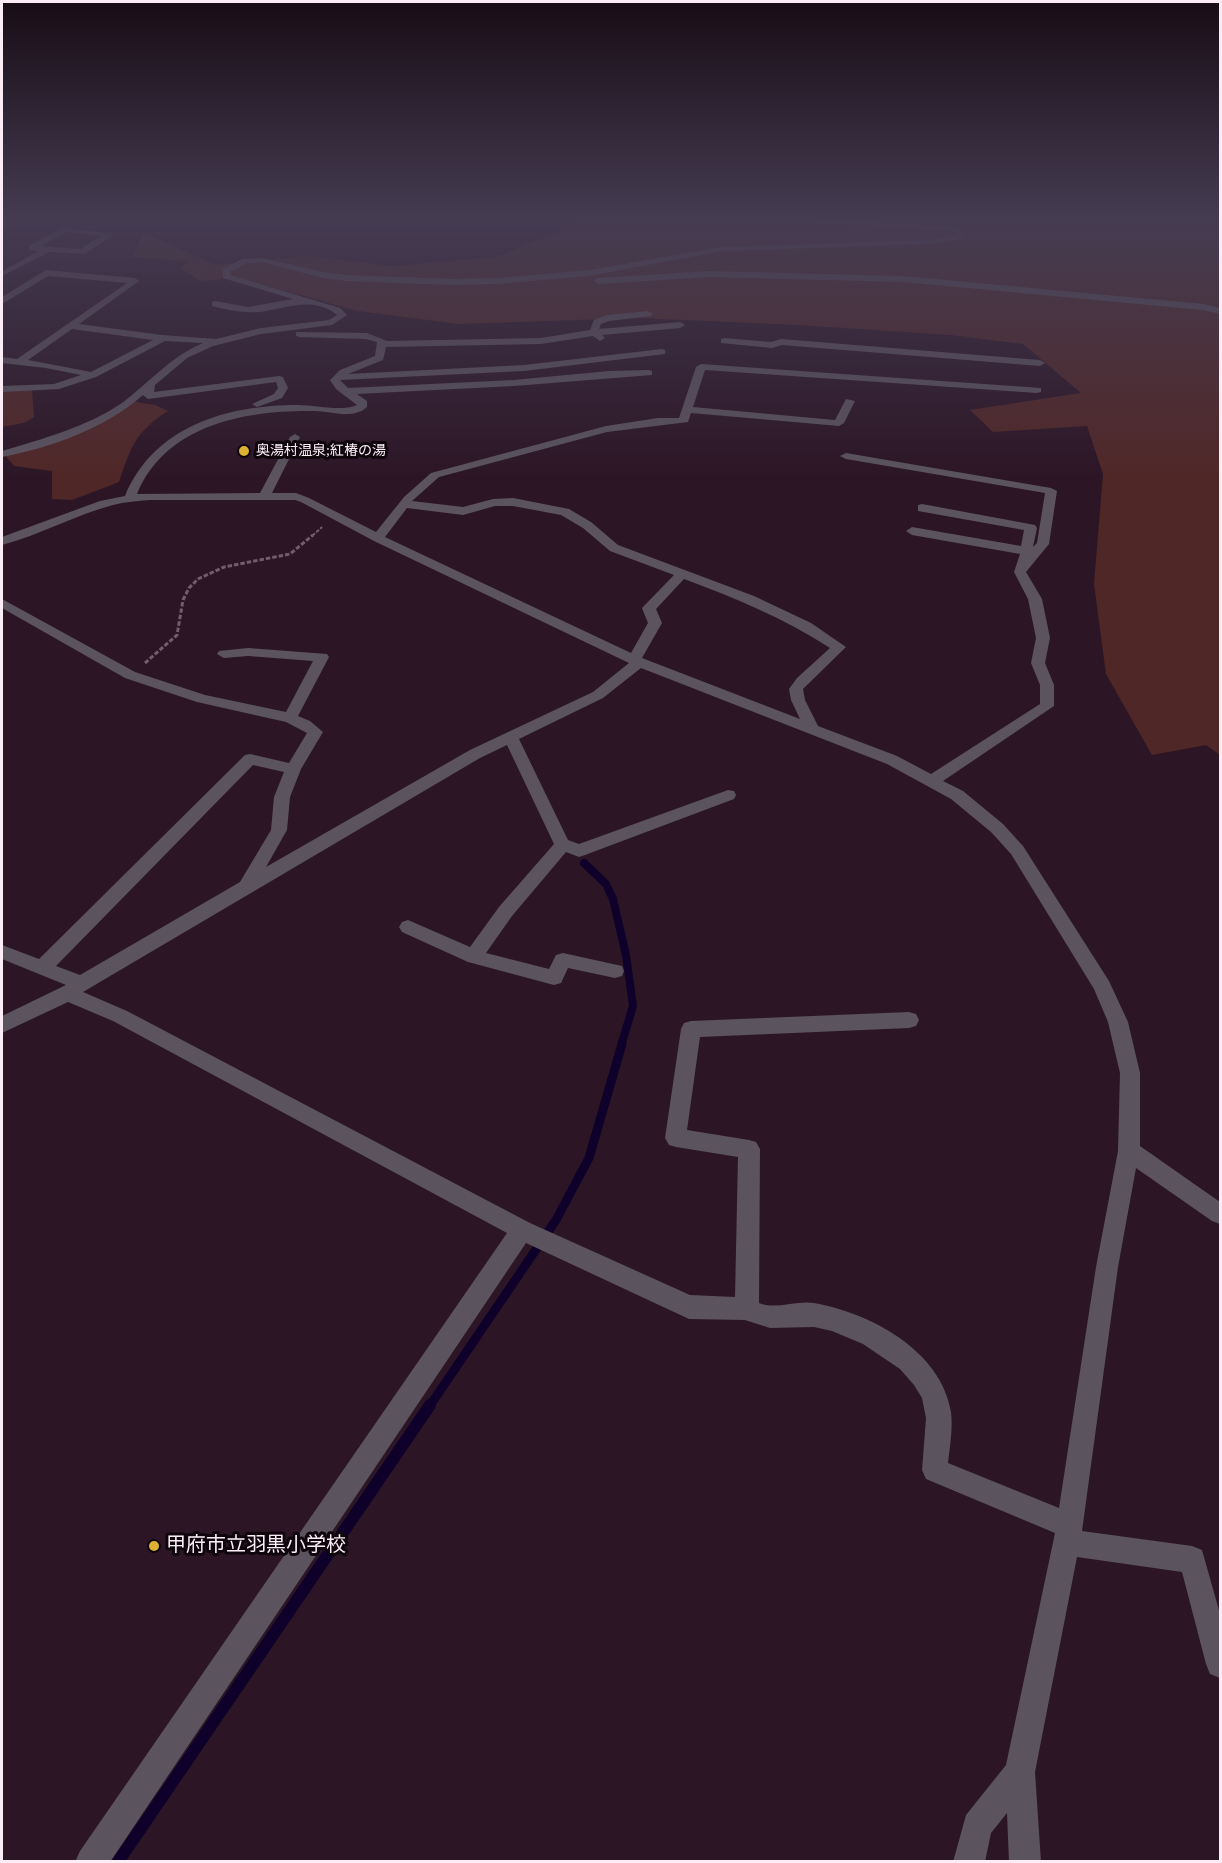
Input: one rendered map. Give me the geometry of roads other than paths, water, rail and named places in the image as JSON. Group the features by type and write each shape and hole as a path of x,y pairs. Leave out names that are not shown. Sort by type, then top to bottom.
{"street":[{"path":"19,362 101,305"},
{"path":"218,305 235,310 254,311 281,305"},
{"path":"2,454 95,422 123,406 150,382 190,353 215,342 273,330 332,322 342,315 337,310 320,305"},
{"path":"1181,305 1221,311"},
{"path":"595,333 597,321 648,314"},
{"path":"381,344 541,341 680,325"},
{"path":"71,326 215,342"},
{"path":"273,330 334,337 367,336 382,341 380,358 343,372 336,377"},
{"path":"595,333 602,339 609,358"},
{"path":"2,389 55,387 92,375 163,338"},
{"path":"724,341 772,345 781,342 960,371 1037,390"},
{"path":"336,377 554,365 662,352"},
{"path":"2,360 69,369 92,375"},
{"path":"378,538 404,504 435,475 606,429 658,421 684,420 701,367 960,371 1040,363"},
{"path":"554,365 557,379"},
{"path":"348,391 514,383 609,374 649,374"},
{"path":"191,428 240,413 318,408 348,411 362,407 363,403 337,385 336,377"},
{"path":"130,498 148,462 191,428 211,418 270,401 278,396 283,388 279,379 148,396 150,382"},
{"path":"687,410 839,423 850,401"},
{"path":"2,448 81,422 108,409"},
{"path":"264,497 295,437"},
{"path":"846,456 1051,491 1042,544 1025,558"},
{"path":"2,541 34,533 105,504 130,498 150,496 296,497 637,661 892,760 933,780 965,801 997,828 1017,850 1102,986 1118,1022 1130,1073 1129,1151 1107,1267 1068,1534 1020,1772 1025,1862"},
{"path":"404,504 463,511 482,508 493,503 513,502 556,510 587,525 614,548 750,599 806,626 839,647 796,689 798,700 812,729"},
{"path":"922,508 1031,528 1020,572 1035,599 1043,638 1038,663 1047,685 1047,706 933,780"},
{"path":"912,531 1025,558"},
{"path":"2,1025 74,989 475,754 598,695 637,661 655,623 649,608 682,574"},
{"path":"2,603 130,675 202,699 290,718 305,724 315,732 293,769 282,797 279,830 246,888"},
{"path":"224,654 248,652 322,657 290,718"},
{"path":"511,737 562,844 579,851 728,795"},
{"path":"42,968 250,759 293,769"},
{"path":"474,957 489,932 518,896 550,863 562,844"},
{"path":"408,927 474,957 554,978 563,960 615,971"},
{"path":"2,952 42,968 120,1016 522,1230 689,1307 747,1309 763,1317 813,1314 844,1322 883,1342 910,1361 931,1384 938,1410 935,1470 1068,1534 1192,1560 1221,1664"},
{"path":"747,1309 749,1149 676,1138 691,1029 909,1020"},
{"path":"1129,1151 1221,1214"},
{"path":"91,1862 522,1230"},
{"path":"969,1862 978,1826 1020,1772"}],"waterway":[{"path":"584,863 606,884 613,899 626,955 633,1006 621,1046"},
{"path":"429,1407 556,1220 589,1158 622,1044"},
{"path":"118,1862 430,1405"}],"place":[{"name":"奥湯村温泉;紅椿の湯","path":"244,451"},
{"name":"甲府市立羽黒小学校","path":"154,1546"}]}
